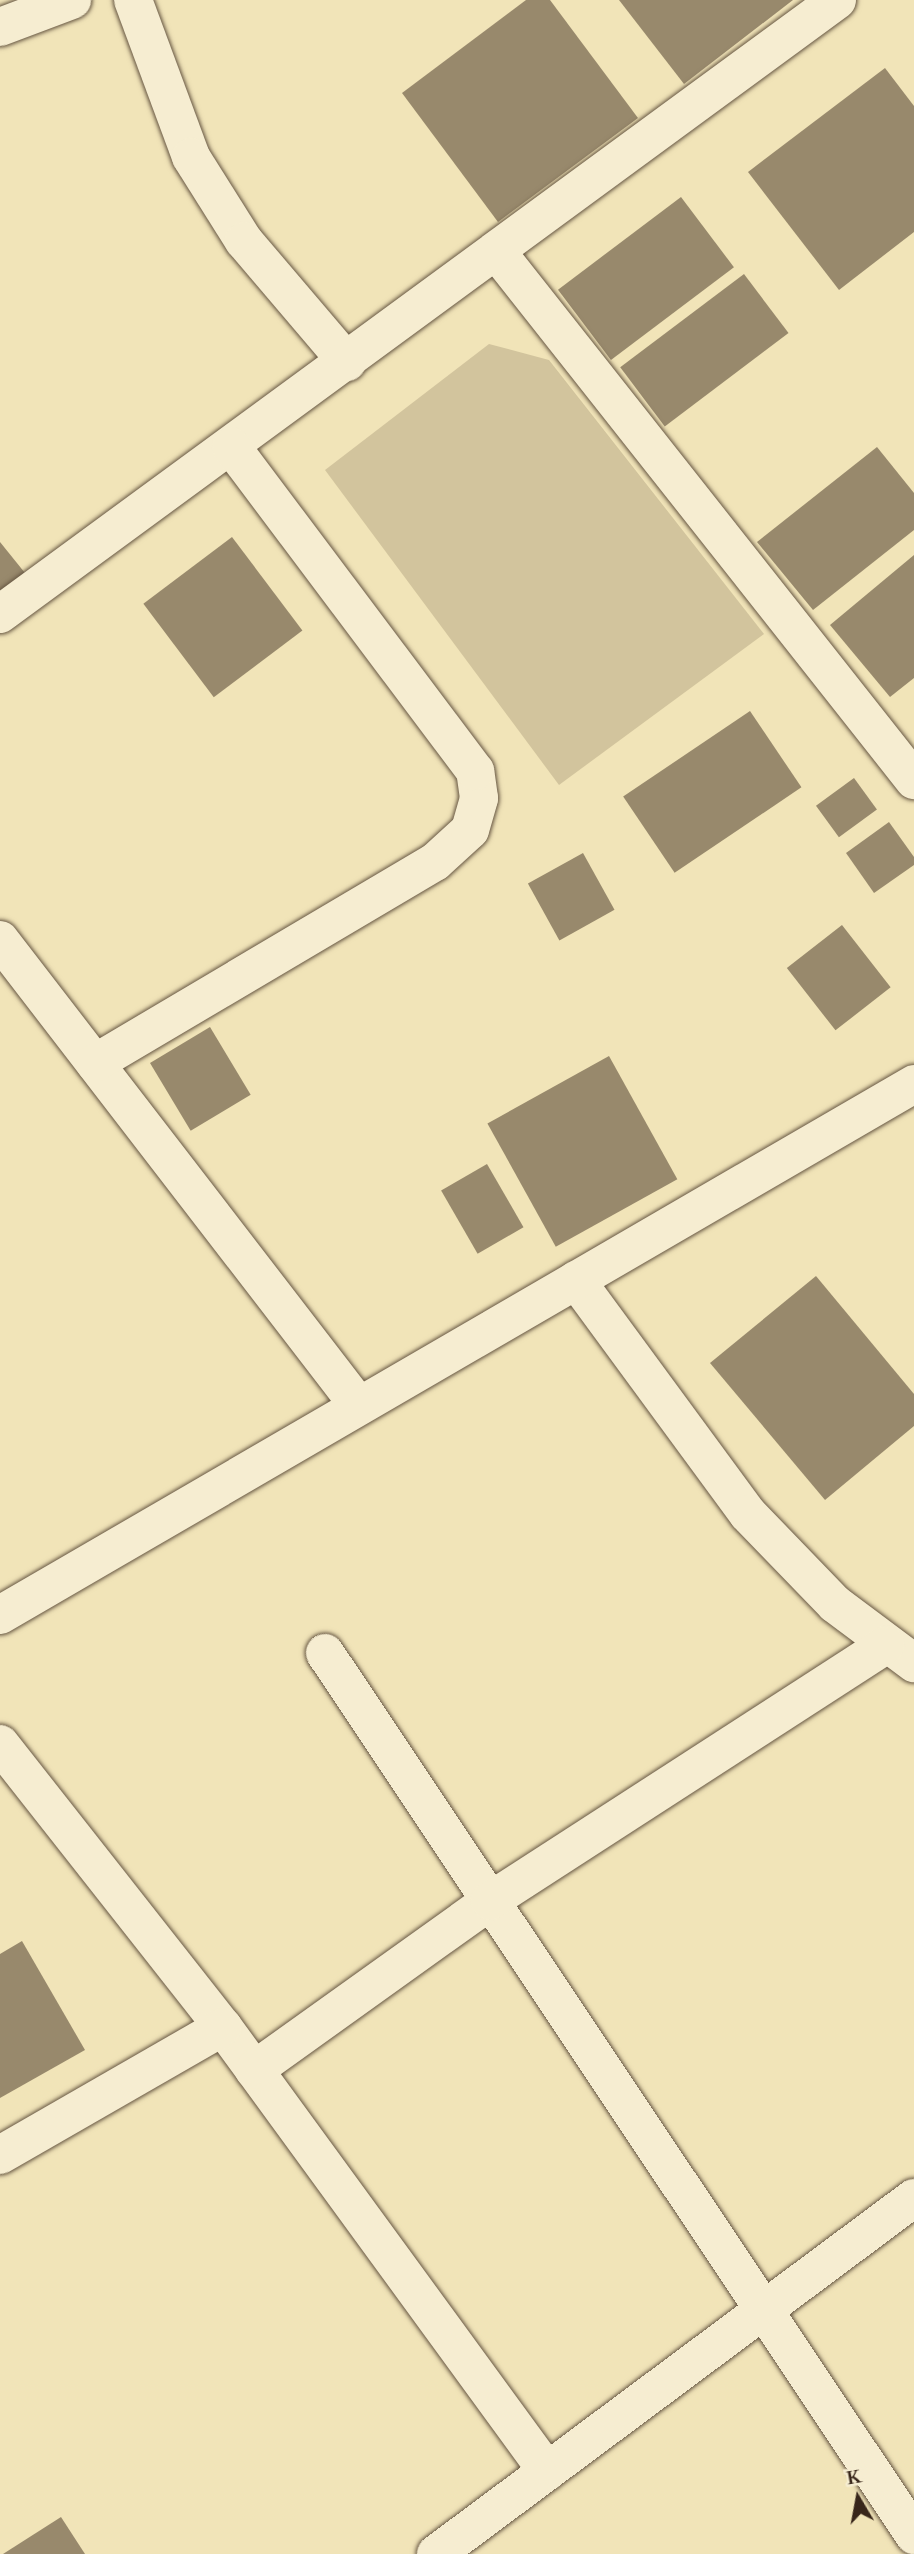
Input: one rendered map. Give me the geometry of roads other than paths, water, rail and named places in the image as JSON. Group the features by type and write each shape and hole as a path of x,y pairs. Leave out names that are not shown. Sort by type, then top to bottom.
{"street":[{"path":"0,27 72,0"},
{"path":"133,0 191,157 244,241 347,362"},
{"path":"0,614 837,0"},
{"path":"497,252 914,780"},
{"path":"95,1063 435,862 470,830 479,798 475,771 231,446"},
{"path":"0,940 359,1406"},
{"path":"0,1615 914,1084"},
{"path":"254,2070 490,1901 899,1654 835,1604 748,1514 576,1280"},
{"path":"325,1653 762,2312 914,2535"},
{"path":"0,1744 223,2027 547,2471"},
{"path":"0,2155 223,2027"},
{"path":"436,2554 914,2198"}]}
